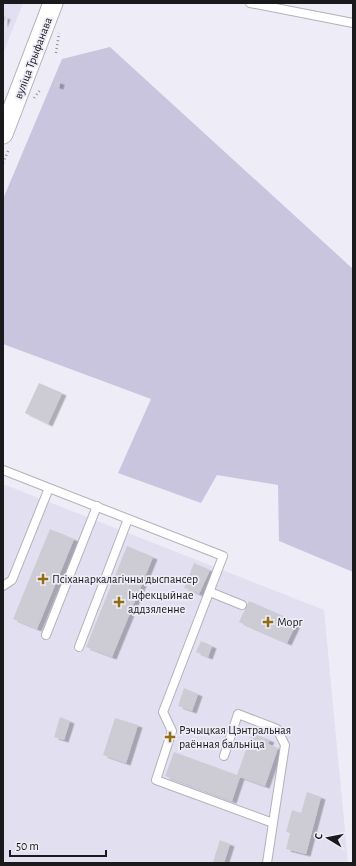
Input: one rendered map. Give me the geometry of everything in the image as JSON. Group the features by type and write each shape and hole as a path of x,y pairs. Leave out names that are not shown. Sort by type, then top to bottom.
{"street":[{"name":"вуліца Трыфанава","path":"3,134 54,3"}],"lane":[{"path":"250,3 353,23"},
{"path":"3,470 223,556 163,712 172,731 156,780 273,823"},
{"path":"3,586 12,580 50,488"},
{"path":"46,635 97,506"},
{"path":"79,647 128,519"},
{"path":"210,592 242,605"},
{"path":"224,756 238,714 277,729 285,745 267,863"}],"shaded area":[{"path":"3,3 23,3 3,54"},
{"path":"110,47 353,269 353,572 279,541 278,485 217,475 201,503 118,473 151,399 3,344 3,199 62,59"},
{"name":"Рэчыцкая Цэнтральная раённая бальніца","path":"3,484 324,610 348,863 3,863"}],"building":[{"path":"3,16 6,17 3,25"},
{"path":"55,81 60,82 59,87 55,86"},
{"path":"39,383 62,393 48,424 25,413"},
{"name":"Псіханаркалагічны дыспансер","path":"50,529 74,539 37,629 13,619"},
{"name":"Інфекцыйнае аддзяленне","path":"127,546 153,557 112,657 86,647"},
{"path":"194,563 210,570 199,594 184,588"},
{"name":"Морг","path":"249,601 297,622 287,643 239,622"},
{"path":"201,641 212,646 208,657 196,652"},
{"path":"184,688 198,694 192,711 178,706"},
{"path":"60,717 70,721 64,740 54,737"},
{"path":"115,718 138,725 126,763 103,755"},
{"path":"252,733 270,740 268,744 278,748 265,786 240,777 232,801 165,776 174,752 237,775"},
{"path":"307,792 321,797 306,854 286,849 290,833 286,832 292,810 301,813"},
{"path":"220,840 230,844 224,863 213,862"}],"place":[{"name":"Псіханаркалагічны дыспансер","path":"43,579"},
{"name":"Інфекцыйнае аддзяленне","path":"119,602"},
{"name":"Морг","path":"268,622"},
{"name":"Рэчыцкая Цэнтральная раённая бальніца","path":"170,737"}]}
